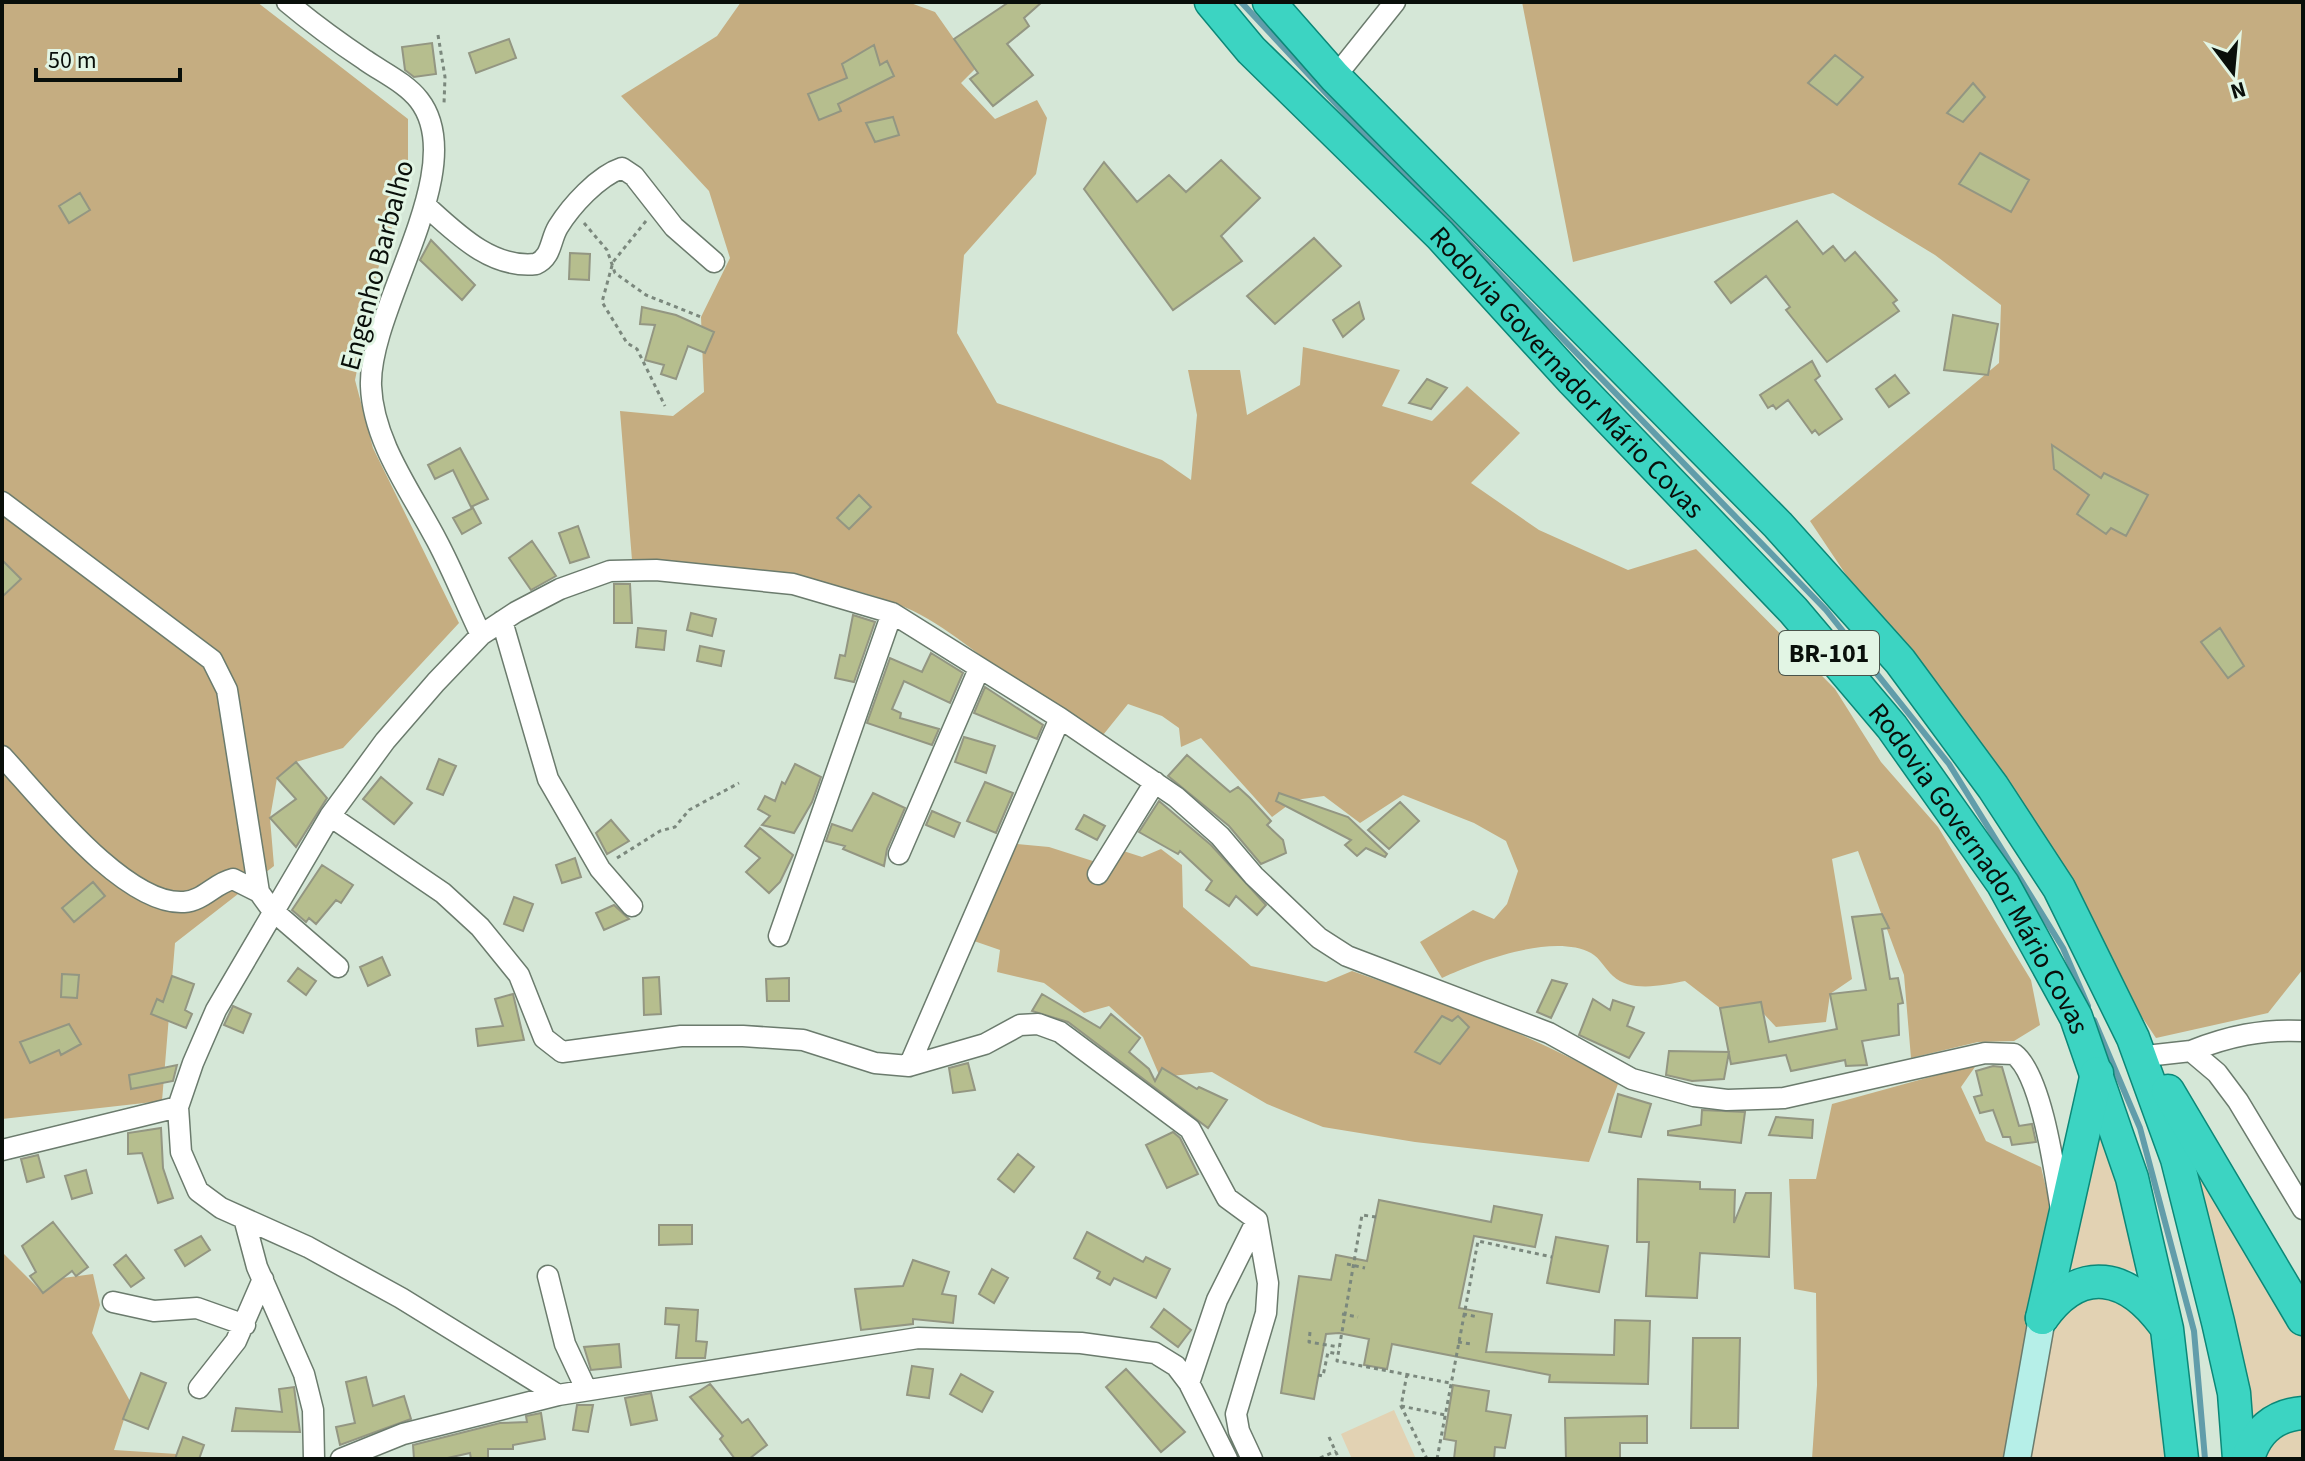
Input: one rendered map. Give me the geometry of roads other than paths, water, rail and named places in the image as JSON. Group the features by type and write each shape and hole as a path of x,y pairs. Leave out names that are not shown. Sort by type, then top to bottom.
{"highway":[{"name":"Rodovia Governador Mário Covas","path":"1211,2 1251,50 1440,235 1573,381 1793,610 1892,727 2003,884 2076,1017 2132,1178 2167,1329 2182,1459"},
{"name":"Rodovia Governador Mário Covas","path":"1269,2 1335,77 1778,525 1900,661 1993,787 2059,888 2140,1047 2177,1159 2218,1322 2234,1393 2239,1459"},
{"path":"2140,1047 2303,1319"},
{"path":"2042,1318 2097,1073"},
{"path":"2042,1318 2054,1300 2072,1288 2093,1282 2114,1283 2134,1291 2167,1329"},
{"path":"2248,1459 2261,1430 2279,1419 2303,1413"}],"main road":[{"path":"2017,1459 2042,1318"}],"street":[{"name":"Engenho Barbalho","path":"287,2 418,99 428,116 435,158 425,205 381,330 371,388 382,437 439,544 481,635"},
{"path":"1335,77 1395,2"},
{"path":"425,205 467,243 489,255 531,265 545,258 556,231 571,208 622,168 674,227 714,262"},
{"path":"2,502 212,660 227,690 259,892 272,910 338,967"},
{"path":"558,1395 401,1298 308,1247 245,1222 198,1191 181,1152 178,1107 216,1010 272,910 330,816 385,741 481,635 560,589 610,571 656,570 793,584 892,613 1060,718 1155,782 1220,836 1254,876 1319,938 1347,956 1549,1033 1632,1079 1694,1096 1727,1100 1784,1098 1985,1053 2014,1054 2028,1070 2036,1094 2050,1146 2063,1221"},
{"path":"779,936 892,613"},
{"path":"502,621 548,779 600,869 632,906"},
{"path":"899,854 979,669"},
{"path":"909,1066 1060,718"},
{"path":"2,756 107,867 136,887 179,903 197,899 233,879 259,892"},
{"path":"1098,874 1155,782"},
{"path":"330,816 443,893 480,927 519,975 544,1038 562,1052 681,1036 743,1036 803,1040 875,1063 909,1066 985,1044 1020,1025 1038,1024 1060,1032 1190,1129 1227,1198 1257,1220 1263,1240 1268,1283 1266,1313 1236,1414 1239,1431 1252,1459"},
{"path":"2140,1047 2191,1051 2229,1036 2256,1031 2303,1031"},
{"path":"2191,1051 2217,1073 2238,1101 2303,1209"},
{"path":"2,1150 178,1107"},
{"path":"1189,1383 1217,1300 1257,1220"},
{"path":"245,1222 263,1279 304,1374 313,1410 314,1459"},
{"path":"548,1276 565,1344 586,1389"},
{"path":"199,1388 245,1325 263,1279"},
{"path":"113,1302 154,1311 197,1308 245,1325"},
{"path":"341,1459 403,1434 586,1389 918,1338 1081,1343 1155,1353 1176,1366 1189,1383 1227,1459"}],"waterway":[{"path":"1241,2 1367,137 1826,610 1949,764 2063,948 2088,1006"},
{"path":"2094,1020 2140,1128 2194,1331 2205,1459"}]}
